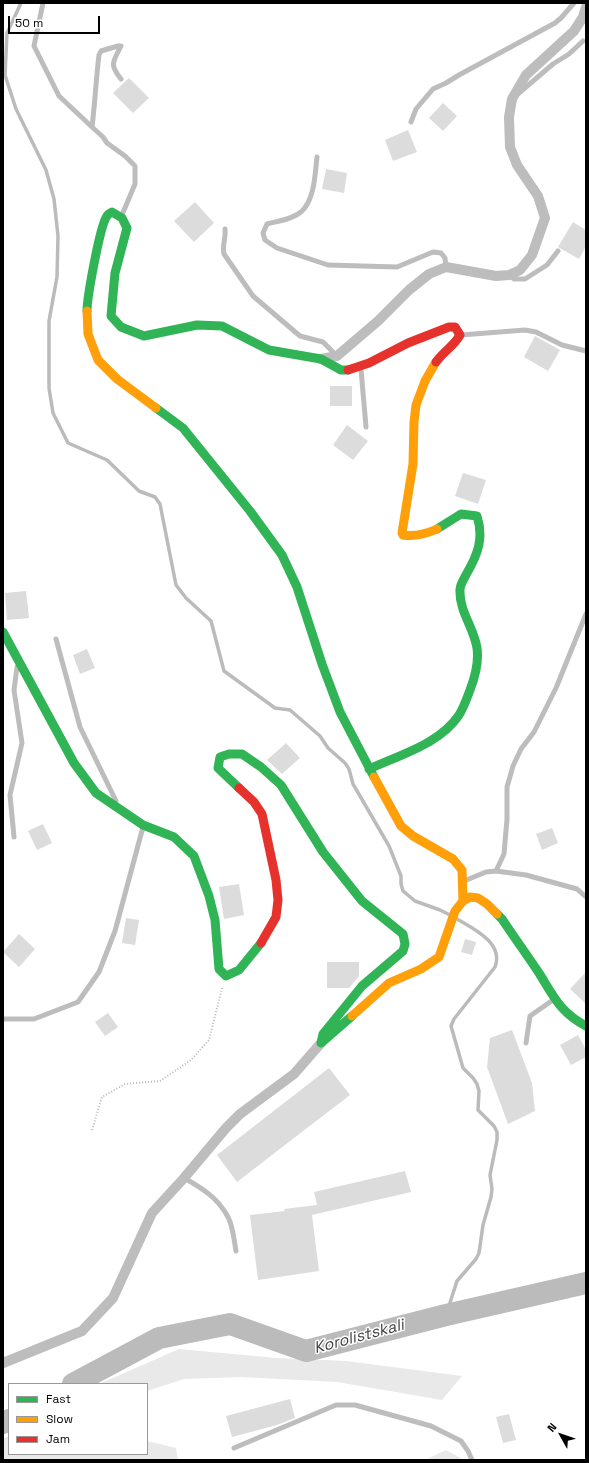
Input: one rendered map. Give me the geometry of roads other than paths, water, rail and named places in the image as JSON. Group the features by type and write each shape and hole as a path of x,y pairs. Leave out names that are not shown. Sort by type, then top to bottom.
{"street":[{"path":"322,359 337,356 378,321 409,290 429,274 446,267 496,276 509,275 520,270 532,255 545,218 538,196 517,165 510,148 509,116 512,99 526,75 574,31 583,17 586,7"},
{"path":"369,769 434,738 446,729 458,715 468,696 477,664 477,650 474,635 459,596 460,587 478,555 481,537 480,524 477,516 460,514 431,532 419,536 404,536 402,533 413,464 416,405 425,381 441,355 456,343 460,335 458,330 455,327 449,327 408,343 350,370 341,370 322,359 268,350 222,326 197,325 144,336 121,327 111,316 114,273 127,228 126,223 121,216 112,212 107,216 94,266 87,306 88,334 98,360 117,379 183,428 250,511 282,555 297,587 311,626 322,664 340,712 369,769 400,826 413,836 453,859 462,870 463,901"},
{"path":"3,632 74,763 96,793 144,825 174,837 194,856 209,896 215,920 219,969 226,976 239,970 265,937 276,917 278,900 276,880 262,814 254,802 218,768 220,757 229,754 242,754 261,767 280,785 323,852 362,901 403,934 405,944 403,951 362,986 323,1034 321,1043"},
{"path":"3,1363 82,1331 113,1298 152,1213 226,1128 240,1114 294,1074 321,1043 389,983 421,969 439,957 454,916 463,901 470,897 478,898 487,904 502,919 540,975 554,999 569,1015 586,1026"}],"lane":[{"path":"43,3 34,46 59,96 103,137 107,143 125,156 135,166 135,184 121,216"},
{"path":"411,122 416,108 433,89 446,84 459,75 555,23 574,3"},
{"path":"512,99 553,64 569,54 583,41"},
{"path":"92,127 99,55 101,51 121,46 113,63 114,71 121,79"},
{"path":"317,157 313,192 302,210 291,218 267,224 262,233 265,240 277,248 328,265 397,267 433,252 441,253 445,258 446,267"},
{"path":"225,229 226,238 222,246 224,254 253,296 300,336 323,342 337,356"},
{"path":"509,275 514,279 525,279 547,265 558,251"},
{"path":"460,335 525,330 536,332 562,345 586,352"},
{"path":"361,366 366,427"},
{"path":"496,871 504,854 508,787 513,766 521,749 534,732 556,688 586,614"},
{"path":"56,639 80,727 120,809"},
{"path":"14,837 10,795 22,743 14,690 18,660"},
{"path":"3,1020 34,1019 78,1002 99,972 115,931 144,825"},
{"path":"463,881 486,872 496,871 526,875 577,889 586,897"},
{"path":"526,1043 530,1016 554,999"},
{"path":"184,1178 202,1189 218,1202 229,1218 236,1251"},
{"path":"234,1448 336,1405 355,1405 431,1426 461,1441 472,1460"}],"waterway":[{"path":"21,3 7,33 5,75 16,109 46,170 54,199 58,236 57,277 49,321 49,388 53,413 68,443 107,460 139,491 155,497 160,504 176,585 186,598 211,621 224,671 275,708 290,710 320,736 328,748 345,763 349,769 353,784 389,846 401,876 403,891 415,901 450,915"},
{"path":"446,1315 457,1281 476,1259 479,1253 483,1225 491,1197 492,1189 490,1175 497,1140 497,1132 494,1126 478,1110 479,1091 477,1084 463,1068 451,1026 454,1019 495,967 497,958 495,951 486,938 457,919"},
{"name":"Korolistskali","path":"75,1383 159,1338 230,1324 306,1351 446,1315 586,1283"},
{"name":"Korolistskali","path":"3,1423 8,1420"}]}
